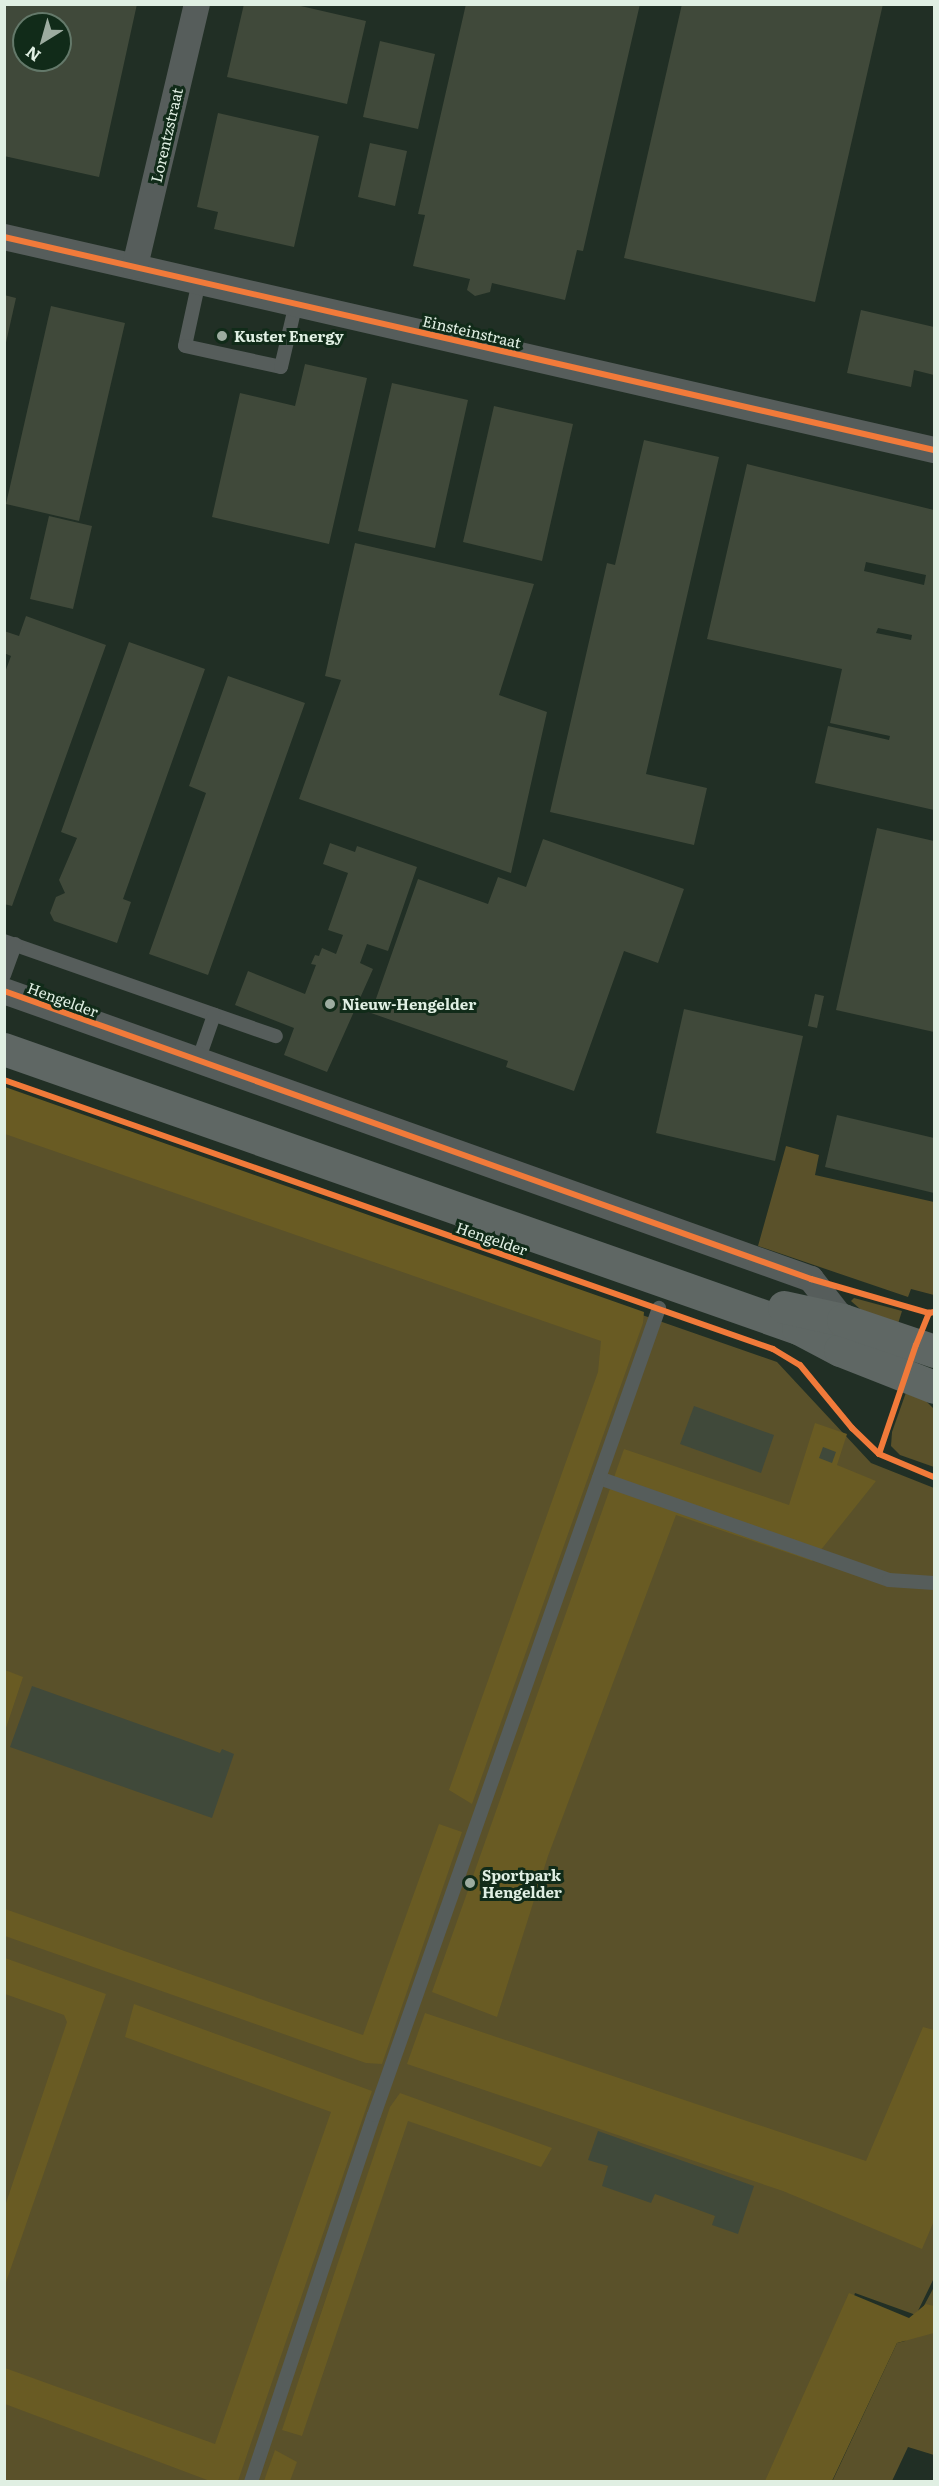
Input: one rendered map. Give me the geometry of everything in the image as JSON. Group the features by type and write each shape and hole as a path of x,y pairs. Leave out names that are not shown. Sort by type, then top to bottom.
{"main road":[{"path":"4,1032 801,1312 843,1320 934,1351"},
{"name":"Hengelder","path":"4,1049 786,1324 840,1350 934,1387"}],"street":[{"name":"Lorentzstraat","path":"135,266 197,4"},
{"name":"Einsteinstraat","path":"4,237 934,450"},
{"name":"Hengelder","path":"4,991 811,1280 843,1320"}],"lane":[{"path":"199,281 184,346 281,367 296,303"},
{"path":"4,975 10,942 276,1036"},
{"path":"198,1061 214,1015"},
{"path":"251,2481 374,2115 659,1308"},
{"path":"599,1478 889,1580 934,1583"}],"shaded area":[{"path":"5,1087 644,1312 643,1323 472,1804 449,1790 598,1372 601,1341 5,1134"},
{"name":"Sportpark Hengelder","path":"5,1093 777,1362 871,1463 934,1488 934,2278 916,2315 855,2293 793,2481 5,2481"},
{"path":"786,1146 819,1155 815,1175 934,1202 934,1295 911,1289 908,1297 758,1246"},
{"path":"854,1298 902,1311 897,1327 868,1316 851,1301"},
{"path":"909,1384 934,1409 934,1467 900,1455 891,1446 892,1432"},
{"path":"815,1423 847,1434 837,1465 876,1481 812,1561 676,1515 548,1856 497,2017 432,1992 624,1449 789,1505"},
{"path":"4,1670 23,1677 5,1731"},
{"path":"439,1824 462,1832 382,2064 366,2063 5,1936 5,1909 363,2035"},
{"path":"5,1958 106,1994 5,2285 5,2206 67,2022 64,2015 5,1994"},
{"path":"134,2004 372,2091 238,2481 210,2481 5,2404 5,2368 215,2444 331,2112 125,2037"},
{"path":"425,2013 866,2161 923,2027 934,2030 934,2221 922,2249 783,2191 407,2064"},
{"path":"400,2093 552,2148 541,2167 408,2121 302,2436 282,2430 390,2107"},
{"path":"934,2287 934,2455 908,2447 892,2481 832,2482 897,2343 905,2341"},
{"path":"849,2293 909,2318 926,2304 934,2306 934,2333 897,2343 832,2481 765,2481"},
{"path":"275,2450 297,2462 290,2481 264,2481"}],"building":[{"path":"4,4 137,4 99,177 4,156"},
{"path":"244,4 292,4 366,21 347,104 227,77"},
{"path":"466,4 640,4 583,251 577,250 565,300 492,283 490,292 475,296 467,290 470,279 413,266 425,215 418,214"},
{"path":"682,4 883,4 815,302 624,258"},
{"path":"380,41 435,54 418,129 363,117"},
{"path":"218,113 319,136 294,247 214,229 218,212 197,207"},
{"path":"370,143 407,151 395,206 358,197"},
{"path":"4,295 16,298 5,347 4,347"},
{"path":"51,306 125,323 79,521 6,504"},
{"path":"861,310 934,327 934,375 914,370 911,387 847,373"},
{"path":"305,364 367,378 329,544 212,517 240,393 295,406"},
{"path":"392,383 468,400 435,548 358,531"},
{"path":"494,406 573,424 542,561 463,542"},
{"path":"644,440 719,457 646,774 707,788 694,845 550,812 607,563 615,565"},
{"path":"747,464 934,510 934,810 815,783 828,726 889,740 890,736 830,723 842,669 707,639","holes":["866,562 926,575 924,585 864,571","878,628 912,635 911,640 876,633"]},
{"path":"49,516 92,526 73,609 30,599"},
{"path":"355,543 534,584 499,695 547,712 511,873 299,799 341,680 325,676"},
{"path":"26,616 106,645 12,906 4,904 4,675 11,656 4,653 4,631 19,636"},
{"path":"129,642 205,669 123,899 131,902 117,943 54,921 50,913 56,897 65,893 59,880 77,838 61,832"},
{"path":"228,676 305,703 208,975 149,954 206,793 189,786"},
{"path":"877,828 934,841 934,1032 836,1010"},
{"path":"543,839 684,889 658,963 624,951 574,1091 506,1067 508,1061 371,1013 418,879 488,904 498,877 526,887"},
{"path":"330,843 355,852 357,846 417,867 388,951 367,944 360,963 373,969 327,1072 284,1055 294,1028 235,1005 248,971 305,994 316,965 311,964 315,955 319,956 322,948 336,954 343,935 328,930 348,873 323,864"},
{"path":"815,994 824,996 817,1028 808,1026"},
{"path":"684,1009 803,1036 775,1161 656,1133"},
{"path":"837,1115 934,1138 934,1193 825,1167"},
{"path":"694,1406 774,1435 761,1473 680,1444"},
{"path":"823,1447 836,1452 832,1463 819,1458"},
{"path":"32,1686 220,1753 222,1749 234,1754 212,1818 10,1747"},
{"path":"598,2131 754,2186 738,2234 712,2225 715,2216 655,2194 651,2203 602,2186 608,2166 588,2160"}],"cycle path":[{"path":"4,237 934,450"},
{"path":"4,991 811,1279 929,1313"},
{"path":"4,1080 773,1349 800,1365 852,1428 879,1454 934,1477"},
{"path":"879,1454 916,1345 929,1313 934,1312"}],"place":[{"name":"Kuster Energy","path":"222,336"},
{"name":"Nieuw-Hengelder","path":"330,1004"},
{"name":"Sportpark Hengelder","path":"470,1883"}]}
